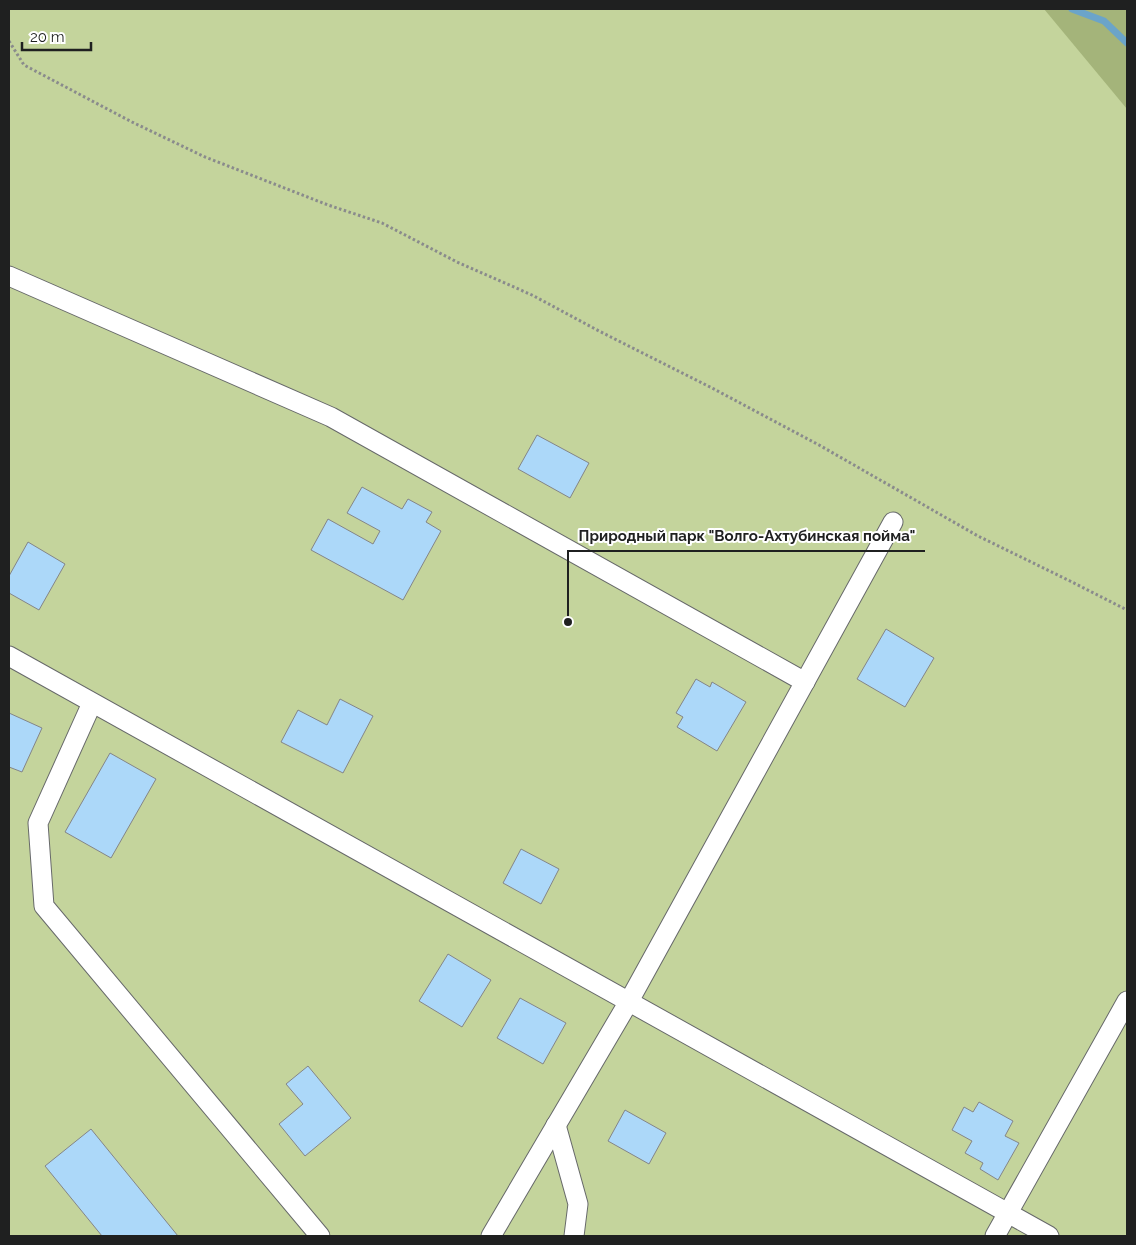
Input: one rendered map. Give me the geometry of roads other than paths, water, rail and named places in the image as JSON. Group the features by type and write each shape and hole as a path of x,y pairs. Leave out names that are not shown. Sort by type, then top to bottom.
{"street":[{"path":"9,276 331,417 805,682"},
{"path":"491,1236 628,1003 893,522"},
{"path":"9,656 628,1003 1049,1236"},
{"path":"92,703 38,823 44,906 320,1236"},
{"path":"995,1236 1127,1001"},
{"path":"556,1125 578,1204 574,1236"}],"waterway":[{"path":"1072,9 1104,21 1127,43"}],"place":[{"name":"Природный парк \"Волго-Ахтубинская пойма\"","path":"568,622"}]}
